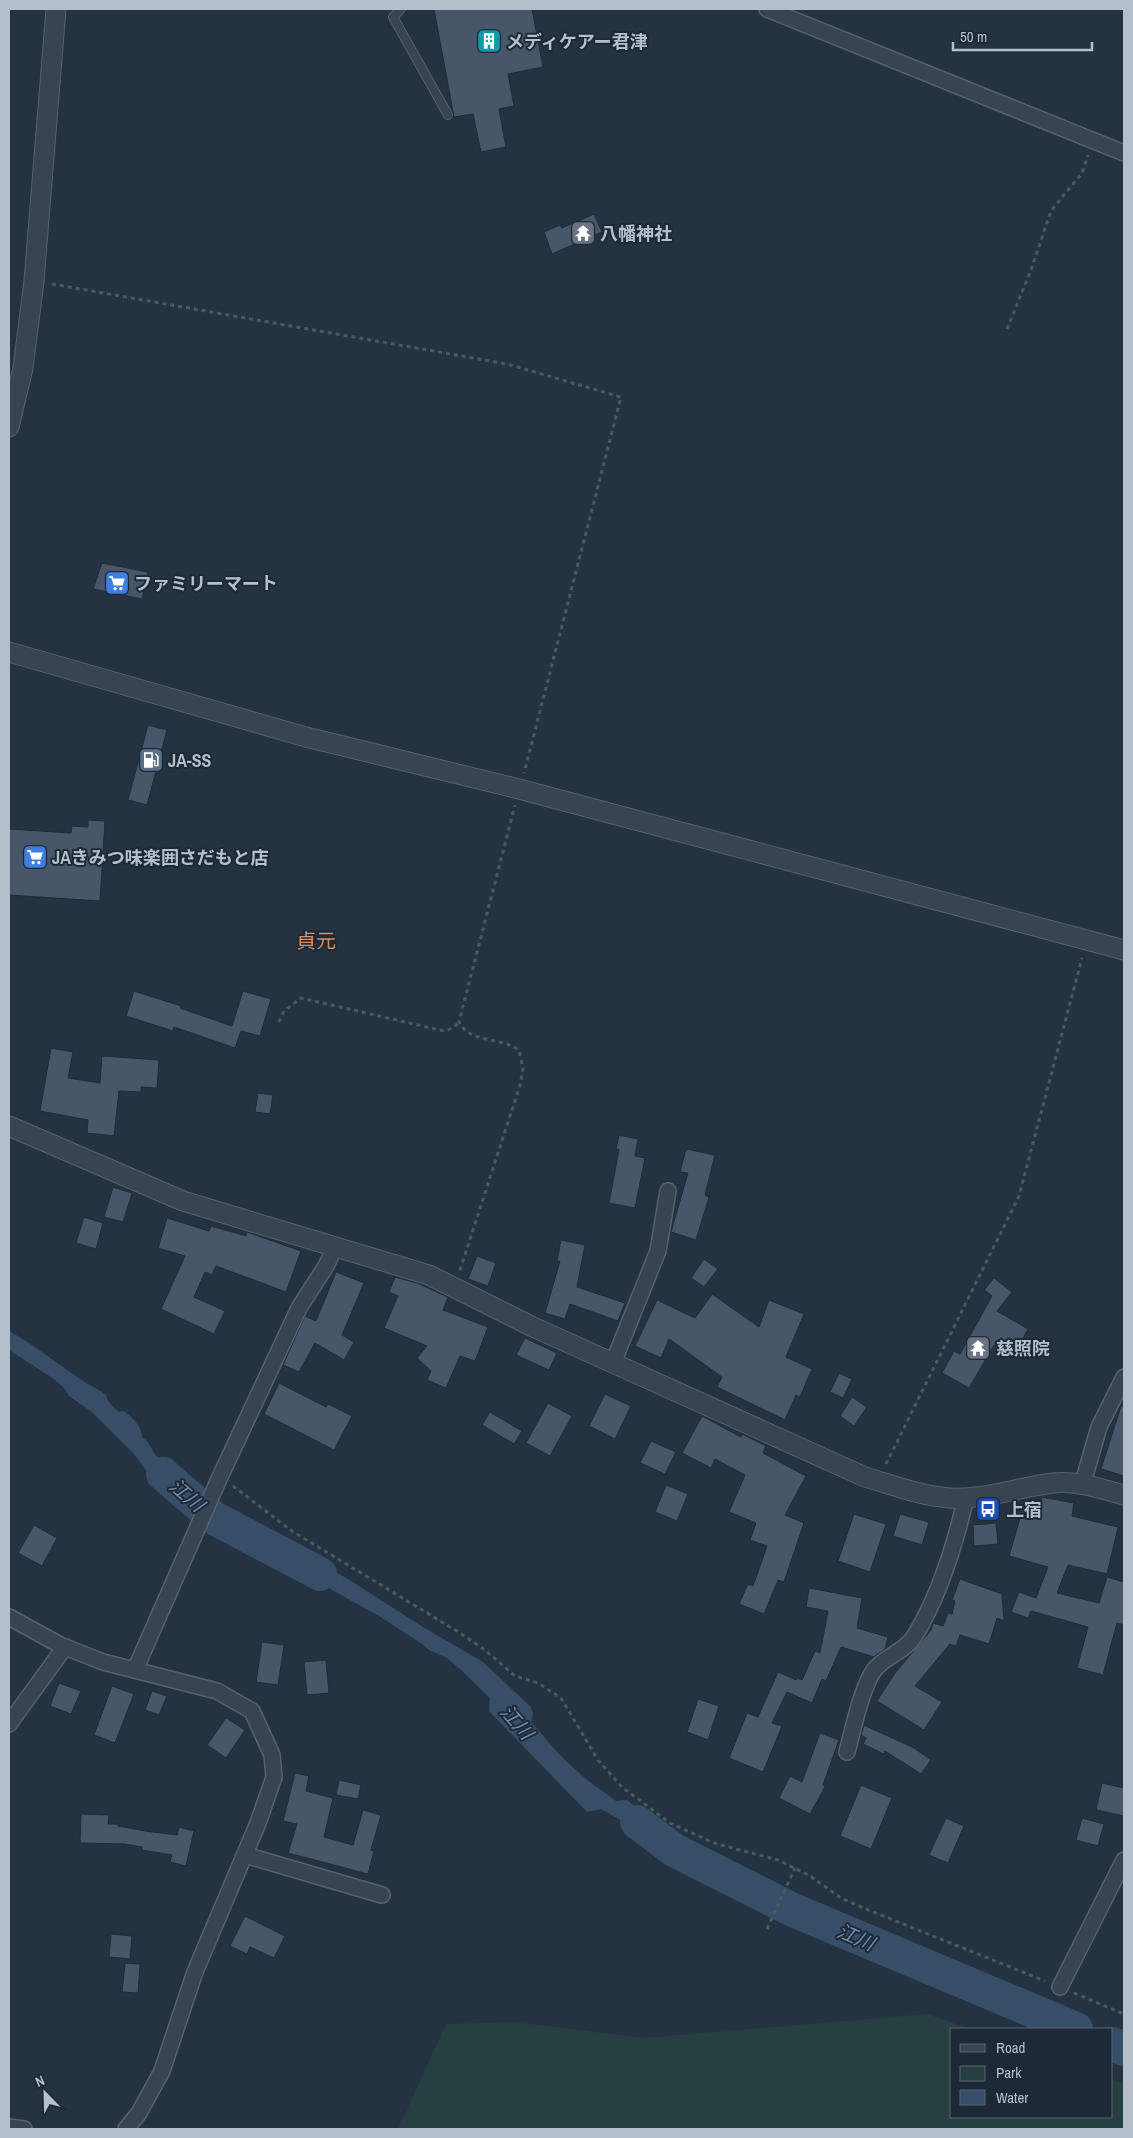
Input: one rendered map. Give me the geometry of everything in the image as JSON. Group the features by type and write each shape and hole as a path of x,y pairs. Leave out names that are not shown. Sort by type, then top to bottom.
{"street":[{"path":"9,427 23,368 34,281 56,9"},
{"path":"767,9 1124,153"},
{"path":"9,652 306,737 519,789 1124,950"},
{"path":"9,1126 183,1200 429,1275 531,1326 865,1477 912,1491 950,1498 978,1497 1055,1483 1082,1486 1124,1495"},
{"path":"613,1363 658,1251 668,1192"},
{"path":"135,1670 220,1477 299,1308 326,1266 336,1246"},
{"path":"1082,1486 1099,1427 1124,1377"},
{"path":"846,1752 867,1683 871,1676 876,1668 913,1639 934,1599 958,1533 966,1497"},
{"path":"9,1617 65,1647 104,1662 217,1691 252,1711 272,1755 274,1777 245,1855 195,1972 162,2071 138,2113 126,2129"},
{"path":"9,1724 65,1647"},
{"path":"245,1855 382,1895"},
{"path":"1060,1987 1124,1860"},
{"path":"9,2127 24,2129"}],"lane":[{"path":"401,9 394,17 448,115"}],"path":[{"path":"1007,329 1031,270 1051,211 1082,173 1093,140"},
{"path":"34,281 507,364 621,397 459,1022 453,1028 444,1031 301,998 284,1011 279,1022"},
{"path":"878,1480 1019,1196 1087,940"},
{"path":"454,1288 520,1085 523,1069 519,1050 510,1044 473,1035 462,1028 459,1022"},
{"path":"220,1477 292,1531 460,1632 485,1650 515,1676 538,1683 561,1698 598,1760 622,1786 670,1823 714,1842 778,1860 794,1871 810,1876 841,1898 861,1907 1124,2014"},
{"path":"767,1929 794,1871"}],"green space":[{"path":"927,2014 968,2028 950,2028 950,2118 1113,2118 1113,2079 1124,2084 1124,2129 398,2129 446,2024 514,2022 643,2038"}],"water":[{"path":"9,1331 104,1393 119,1412 124,1411 133,1419 140,1429 142,1437 156,1455 159,1458 168,1460 188,1486 194,1490 204,1492 193,1518 159,1487 133,1453 92,1412 69,1396 54,1379 9,1350"},
{"path":"213,1510 231,1522 232,1527 222,1531 206,1523"},
{"path":"289,1546 348,1579 423,1627 483,1662 530,1706 533,1713 531,1722 564,1759 585,1778 616,1801 627,1800 669,1833 666,1839 674,1850 601,1809 587,1812 489,1711 490,1698 460,1669 447,1658 429,1650 379,1616 332,1590 319,1579 282,1557 281,1552"}],"building":[{"name":"メディケアー君津","path":"434,9 532,9 543,67 508,74 514,106 499,109 506,147 481,152 473,114 454,117"},
{"name":"八幡神社","path":"594,214 602,232 552,254 544,232 560,225 562,228"},
{"name":"ファミリーマート","path":"102,563 148,572 142,599 93,589"},
{"path":"148,725 167,730 147,805 128,800"},
{"path":"88,820 105,821 100,901 9,895 9,829 71,833 72,826 88,827"},
{"path":"134,991 181,1006 180,1008 232,1026 243,991 271,999 260,1036 241,1031 235,1048 174,1027 173,1031 126,1016"},
{"path":"51,1048 73,1052 68,1078 100,1083 102,1056 159,1060 157,1088 141,1087 141,1092 119,1091 114,1136 87,1133 88,1120 40,1111"},
{"path":"258,1093 273,1095 270,1114 255,1112"},
{"path":"619,1135 638,1139 635,1156 645,1158 635,1208 609,1203 619,1149 616,1149"},
{"path":"686,1149 715,1155 705,1195 709,1197 696,1240 671,1232 688,1173 680,1172"},
{"path":"113,1187 132,1193 123,1222 104,1217"},
{"path":"84,1217 103,1223 96,1249 76,1243"},
{"path":"167,1218 209,1231 211,1226 246,1236 247,1232 301,1251 286,1292 216,1266 212,1275 205,1272 194,1297 225,1311 214,1334 161,1309 185,1256 158,1248"},
{"path":"561,1240 585,1245 577,1287 625,1303 618,1321 570,1304 565,1319 545,1313 560,1261 557,1261"},
{"path":"477,1256 496,1263 488,1286 468,1279"},
{"path":"704,1259 718,1269 704,1287 691,1278"},
{"path":"336,1272 364,1283 342,1335 354,1342 344,1360 315,1343 299,1372 283,1365 305,1316 316,1321"},
{"path":"395,1277 417,1283 448,1297 443,1310 488,1327 475,1361 460,1356 446,1388 427,1380 431,1371 417,1358 427,1346 384,1328 398,1296 389,1292"},
{"name":"慈照院","path":"994,1278 1012,1292 997,1311 1028,1329 1013,1356 994,1345 969,1388 942,1373 954,1351 960,1354 992,1296 984,1290"},
{"path":"712,1294 759,1327 769,1300 804,1314 786,1357 812,1369 800,1397 796,1395 785,1420 717,1387 722,1377 669,1339 661,1358 635,1346 657,1300 695,1318"},
{"path":"525,1338 557,1353 549,1370 516,1355"},
{"path":"839,1373 852,1379 843,1398 830,1392"},
{"path":"279,1383 326,1407 328,1404 352,1416 334,1450 264,1414"},
{"path":"605,1394 631,1406 615,1439 589,1426"},
{"path":"852,1397 867,1407 854,1426 840,1416"},
{"path":"548,1403 572,1416 550,1456 526,1443"},
{"path":"1121,1406 1124,1406 1124,1476 1101,1469"},
{"path":"490,1412 522,1431 514,1444 482,1425"},
{"path":"702,1416 741,1437 742,1434 766,1446 763,1453 806,1476 785,1515 804,1523 784,1582 778,1580 764,1614 739,1604 748,1584 753,1586 767,1546 750,1540 756,1523 729,1512 745,1475 715,1459 711,1468 682,1453"},
{"path":"651,1441 676,1452 665,1474 640,1463"},
{"path":"666,1485 688,1494 677,1521 655,1512"},
{"path":"1042,1497 1074,1503 1072,1516 1118,1527 1107,1574 1068,1565 1057,1593 1099,1603 1107,1577 1124,1582 1124,1625 1117,1623 1103,1675 1077,1668 1088,1627 1031,1611 1028,1618 1011,1612 1019,1592 1036,1598 1048,1567 1009,1556 1025,1501 1040,1505"},
{"path":"854,1514 886,1524 870,1572 838,1561"},
{"path":"900,1514 929,1522 922,1545 893,1536"},
{"path":"996,1523 998,1544 974,1546 973,1525"},
{"path":"34,1525 57,1538 42,1566 18,1553"},
{"path":"960,1579 1002,1594 1004,1621 997,1618 989,1644 960,1635 956,1646 950,1644 915,1686 942,1702 924,1730 877,1701 895,1673 931,1630 933,1623 943,1626 948,1613 952,1614 955,1601 952,1600"},
{"path":"809,1588 862,1598 857,1628 888,1637 885,1649 874,1657 841,1647 826,1681 822,1679 812,1703 787,1692 772,1723 782,1726 763,1772 729,1758 747,1713 758,1717 778,1672 796,1680 797,1678 802,1680 815,1651 820,1653 828,1611 806,1607"},
{"path":"262,1642 284,1645 278,1685 256,1682"},
{"path":"326,1660 329,1693 307,1695 304,1662"},
{"path":"59,1683 81,1691 71,1714 50,1706"},
{"path":"112,1686 134,1694 115,1743 94,1735"},
{"path":"152,1691 167,1696 159,1715 145,1710"},
{"path":"698,1699 719,1706 708,1740 687,1732"},
{"path":"226,1718 245,1730 226,1758 207,1745"},
{"path":"864,1725 914,1748 931,1760 921,1774 885,1751 884,1754 863,1744 866,1738 861,1735"},
{"path":"820,1733 839,1740 823,1785 825,1787 810,1814 779,1798 790,1776 802,1782"},
{"path":"295,1773 309,1776 306,1791 333,1798 324,1837 353,1845 363,1810 381,1815 371,1850 374,1851 368,1874 288,1853 297,1824 283,1821"},
{"path":"339,1780 361,1785 358,1799 336,1795"},
{"path":"1102,1783 1124,1788 1124,1816 1096,1810"},
{"path":"861,1785 892,1798 871,1849 840,1836"},
{"path":"81,1814 109,1815 108,1824 118,1824 118,1826 145,1831 177,1835 179,1827 194,1831 186,1866 170,1862 172,1855 142,1850 142,1847 125,1844 80,1843"},
{"path":"946,1818 964,1826 948,1863 929,1855"},
{"path":"1082,1818 1104,1824 1098,1846 1076,1840"},
{"path":"245,1916 285,1936 274,1958 250,1947 247,1954 230,1946"},
{"path":"111,1934 132,1936 130,1959 109,1957"},
{"path":"125,1963 140,1964 138,1993 122,1992"}],"waterway":[{"name":"江川","path":"163,1474 214,1518 320,1574"},
{"name":"江川","path":"637,1822 674,1850 793,1910 1074,2028"},
{"name":"江川","path":"1113,2044 1124,2049"}],"place":[{"name":"メディケアー君津","path":"489,41"},
{"name":"八幡神社","path":"583,233"},
{"name":"ファミリーマート","path":"117,583"},
{"name":"JA-SS","path":"151,760"},
{"name":"JAきみつ味楽囲さだもと店","path":"35,857"},
{"name":"慈照院","path":"978,1348"},
{"name":"上宿","path":"988,1509"}],"district":[{"name":"貞元","path":"316,940"}]}
